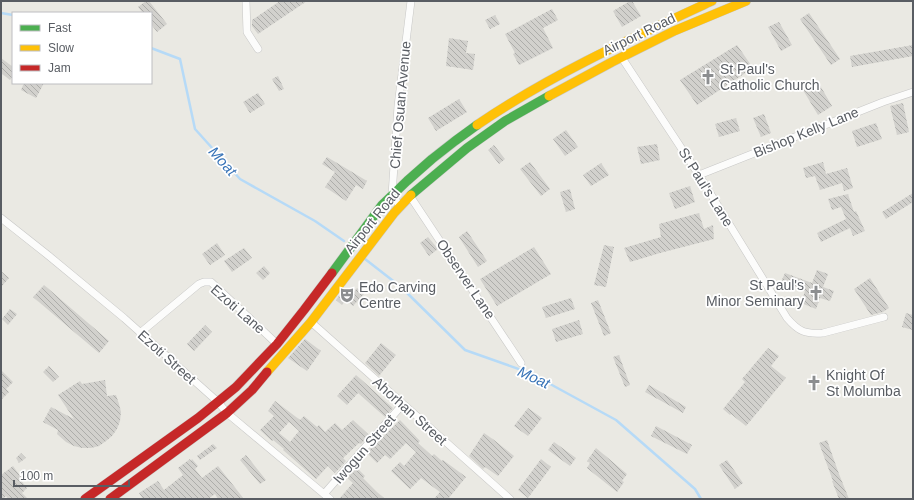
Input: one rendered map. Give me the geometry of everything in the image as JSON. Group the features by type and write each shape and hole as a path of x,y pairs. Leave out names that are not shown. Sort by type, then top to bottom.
{"main road":[{"name":"Airport Road","path":"85,499 198,418 236,387 277,344 382,205 432,159 488,118 535,88 621,43 712,1"},
{"name":"Airport Road","path":"110,499 227,413 252,390 311,322 400,206 467,148 505,121 541,100 674,31 746,1"}],"street":[{"path":"246,1 247,32 258,49"},
{"name":"Chief Osuan Avenue","path":"392,195 398,106 411,1"},
{"name":"St Paul's Lane","path":"622,58 699,175 787,318 794,326 803,332 812,334 823,333 884,317"},
{"name":"Bishop Kelly Lane","path":"699,175 883,102 913,92"},
{"path":"392,195 400,206"},
{"name":"Observer Lane","path":"410,196 521,363"},
{"name":"Ezoti Street","path":"1,218 124,318 218,402 227,413 327,497"},
{"name":"Ezoti Lane","path":"140,333 199,284 211,282 277,344"},
{"name":"Ahorhan Street","path":"311,322 510,499"},
{"name":"Iwogun Street","path":"327,497 403,404"},
{"path":"498,499 503,492"}],"building":[{"path":"146,1 149,1 167,24 157,32 152,25 152,12 142,12 138,7"},
{"path":"280,1 307,1 258,34 252,26 252,20"},
{"path":"632,1 641,16 622,27 613,11"},
{"path":"552,9 558,20 543,28 553,48 519,65 513,54 515,53 505,34"},
{"path":"809,13 840,59 831,65 800,19"},
{"path":"495,15 500,24 490,29 485,20"},
{"path":"779,22 792,45 781,51 768,27"},
{"path":"449,38 468,41 466,53 475,54 473,70 446,66"},
{"path":"737,45 753,68 697,105 680,80"},
{"path":"913,45 913,56 852,67 850,56"},
{"path":"1,58 12,66 12,77 10,80 1,73"},
{"path":"278,76 284,89 279,91 272,79"},
{"path":"818,82 832,106 818,115 803,90"},
{"path":"24,84 43,84 36,98 21,90"},
{"path":"258,93 265,104 250,113 243,102"},
{"path":"459,99 467,112 436,131 428,118"},
{"path":"903,103 909,132 897,135 890,106"},
{"path":"764,114 771,133 761,137 753,118"},
{"path":"736,118 740,131 719,137 715,124"},
{"path":"876,123 882,139 857,147 852,131"},
{"path":"566,130 578,147 565,156 553,139"},
{"path":"657,144 660,160 641,164 637,147"},
{"path":"494,145 505,159 499,164 488,150"},
{"path":"327,157 367,181 363,189 356,185 346,201 325,187 335,172 322,164"},
{"path":"530,162 550,189 541,196 520,169"},
{"path":"823,162 826,174 847,168 853,188 844,191 842,183 820,190 815,176 806,178 803,168"},
{"path":"601,163 609,175 591,186 583,175"},
{"path":"690,186 695,202 675,209 669,193"},
{"path":"570,189 575,209 566,212 560,192"},
{"path":"913,193 913,202 886,219 882,212"},
{"path":"848,194 854,212 856,211 865,231 853,236 850,228 821,242 817,233 846,219 841,207 832,210 828,199"},
{"path":"699,213 704,229 713,225 714,239 630,262 624,248 661,237 659,224"},
{"path":"467,231 487,261 478,267 459,237"},
{"path":"428,237 438,249 429,256 420,243"},
{"path":"217,243 225,255 210,265 202,254"},
{"path":"604,245 614,247 606,287 594,285"},
{"path":"534,247 551,274 497,306 480,279"},
{"path":"244,248 252,258 232,272 224,261"},
{"path":"264,266 270,273 263,280 256,273"},
{"path":"817,270 828,274 823,287 834,291 830,301 820,298 816,309 801,303 805,291 781,282 785,273 812,283"},
{"path":"1,271 9,278 1,287"},
{"path":"870,278 889,308 883,312 871,315 854,289"},
{"path":"44,285 109,341 99,353 33,297"},
{"name":"Edo Carving Centre","path":"357,288 364,294 353,306 346,300 342,305 336,300 344,289 353,293"},
{"path":"571,298 575,309 546,318 542,307"},
{"path":"598,300 611,333 604,336 591,303"},
{"path":"10,309 17,314 8,325 2,319"},
{"path":"906,313 913,315 913,330 902,327"},
{"path":"579,320 583,334 556,342 552,329"},
{"path":"205,325 212,332 194,351 187,344"},
{"path":"305,339 321,351 307,371 288,358"},
{"path":"381,343 396,355 379,376 365,363"},
{"path":"768,348 779,356 771,366 786,378 746,426 723,409 745,382 742,379"},
{"path":"619,355 630,385 625,387 613,357"},
{"path":"49,366 59,377 53,382 43,372"},
{"path":"1,370 13,382 6,389 9,392 1,400"},
{"path":"356,375 393,408 385,417 358,393 347,405 337,396"},
{"path":"105,380 107,396 116,395 121,412 117,429 112,436 99,446 82,448 74,446 66,442 57,434 58,430 43,422 51,407 74,419 58,395 80,381 82,384"},
{"path":"649,385 686,407 683,413 645,392"},
{"path":"275,401 300,420 304,416 317,427 319,425 325,432 335,423 342,430 353,420 369,435 361,444 359,443 343,458 346,461 335,473 328,466 316,479 283,450 284,449 260,430 274,416 268,411","holes":["289,422 299,431 290,442 279,433"]},
{"path":"528,408 542,418 528,436 514,426"},
{"path":"400,420 420,441 418,443 432,456 434,454 466,477 448,499 434,499 440,492 421,478 410,489 391,471 400,462 404,466 416,452 406,443 390,459 385,455 377,463 367,453 376,442 377,443"},
{"path":"656,426 692,445 687,454 651,436"},
{"path":"484,433 514,456 498,476 485,467 483,469 469,456"},
{"path":"827,440 849,499 839,499 832,481 819,443"},
{"path":"554,442 576,458 570,466 548,450"},
{"path":"213,444 217,448 200,460 197,456"},
{"path":"596,448 627,474 622,481 624,482 617,492 587,468 590,463 587,461"},
{"path":"21,453 26,458 19,463 16,458"},
{"path":"246,455 266,480 260,484 240,460"},
{"path":"190,459 191,461 192,459 198,466 195,469 202,478 218,466 244,499 218,499 215,494 208,499 143,499 139,493 158,481 164,490 183,475 178,468"},
{"path":"541,459 551,467 528,498 518,490"},
{"path":"727,460 743,483 735,489 719,465"},
{"path":"13,466 21,477 19,478 27,488 22,493 28,499 8,499 6,496 1,499 1,475"},
{"path":"357,468 365,476 363,478 385,499 339,499 353,483 347,478"}],"waterway":[{"name":"Moat","path":"1,13 12,15"},
{"name":"Moat","path":"152,48 180,59 195,129 240,179 315,221 344,241"},
{"name":"Moat","path":"365,259 401,287 465,350 530,373 616,420 695,489 701,499"}],"traffic: fast":[{"path":"411,195 467,148 505,121 549,96"},
{"path":"332,273 382,205 432,159 477,125"}],"traffic: slow":[{"path":"477,125 533,90 592,58 712,1"},
{"path":"549,96 674,31 746,1"},
{"path":"267,372 311,322 394,213 411,195"}],"traffic: jam":[{"path":"85,499 198,418 236,387 277,344 332,273"},
{"path":"110,499 227,413 252,390 267,372"}],"place":[{"name":"St Paul's Catholic Church","path":"708,77"},
{"name":"St Paul's Minor Seminary","path":"816,293"},
{"name":"Edo Carving Centre","path":"347,295"},
{"name":"Knight Of St Molumba","path":"814,383"}]}
